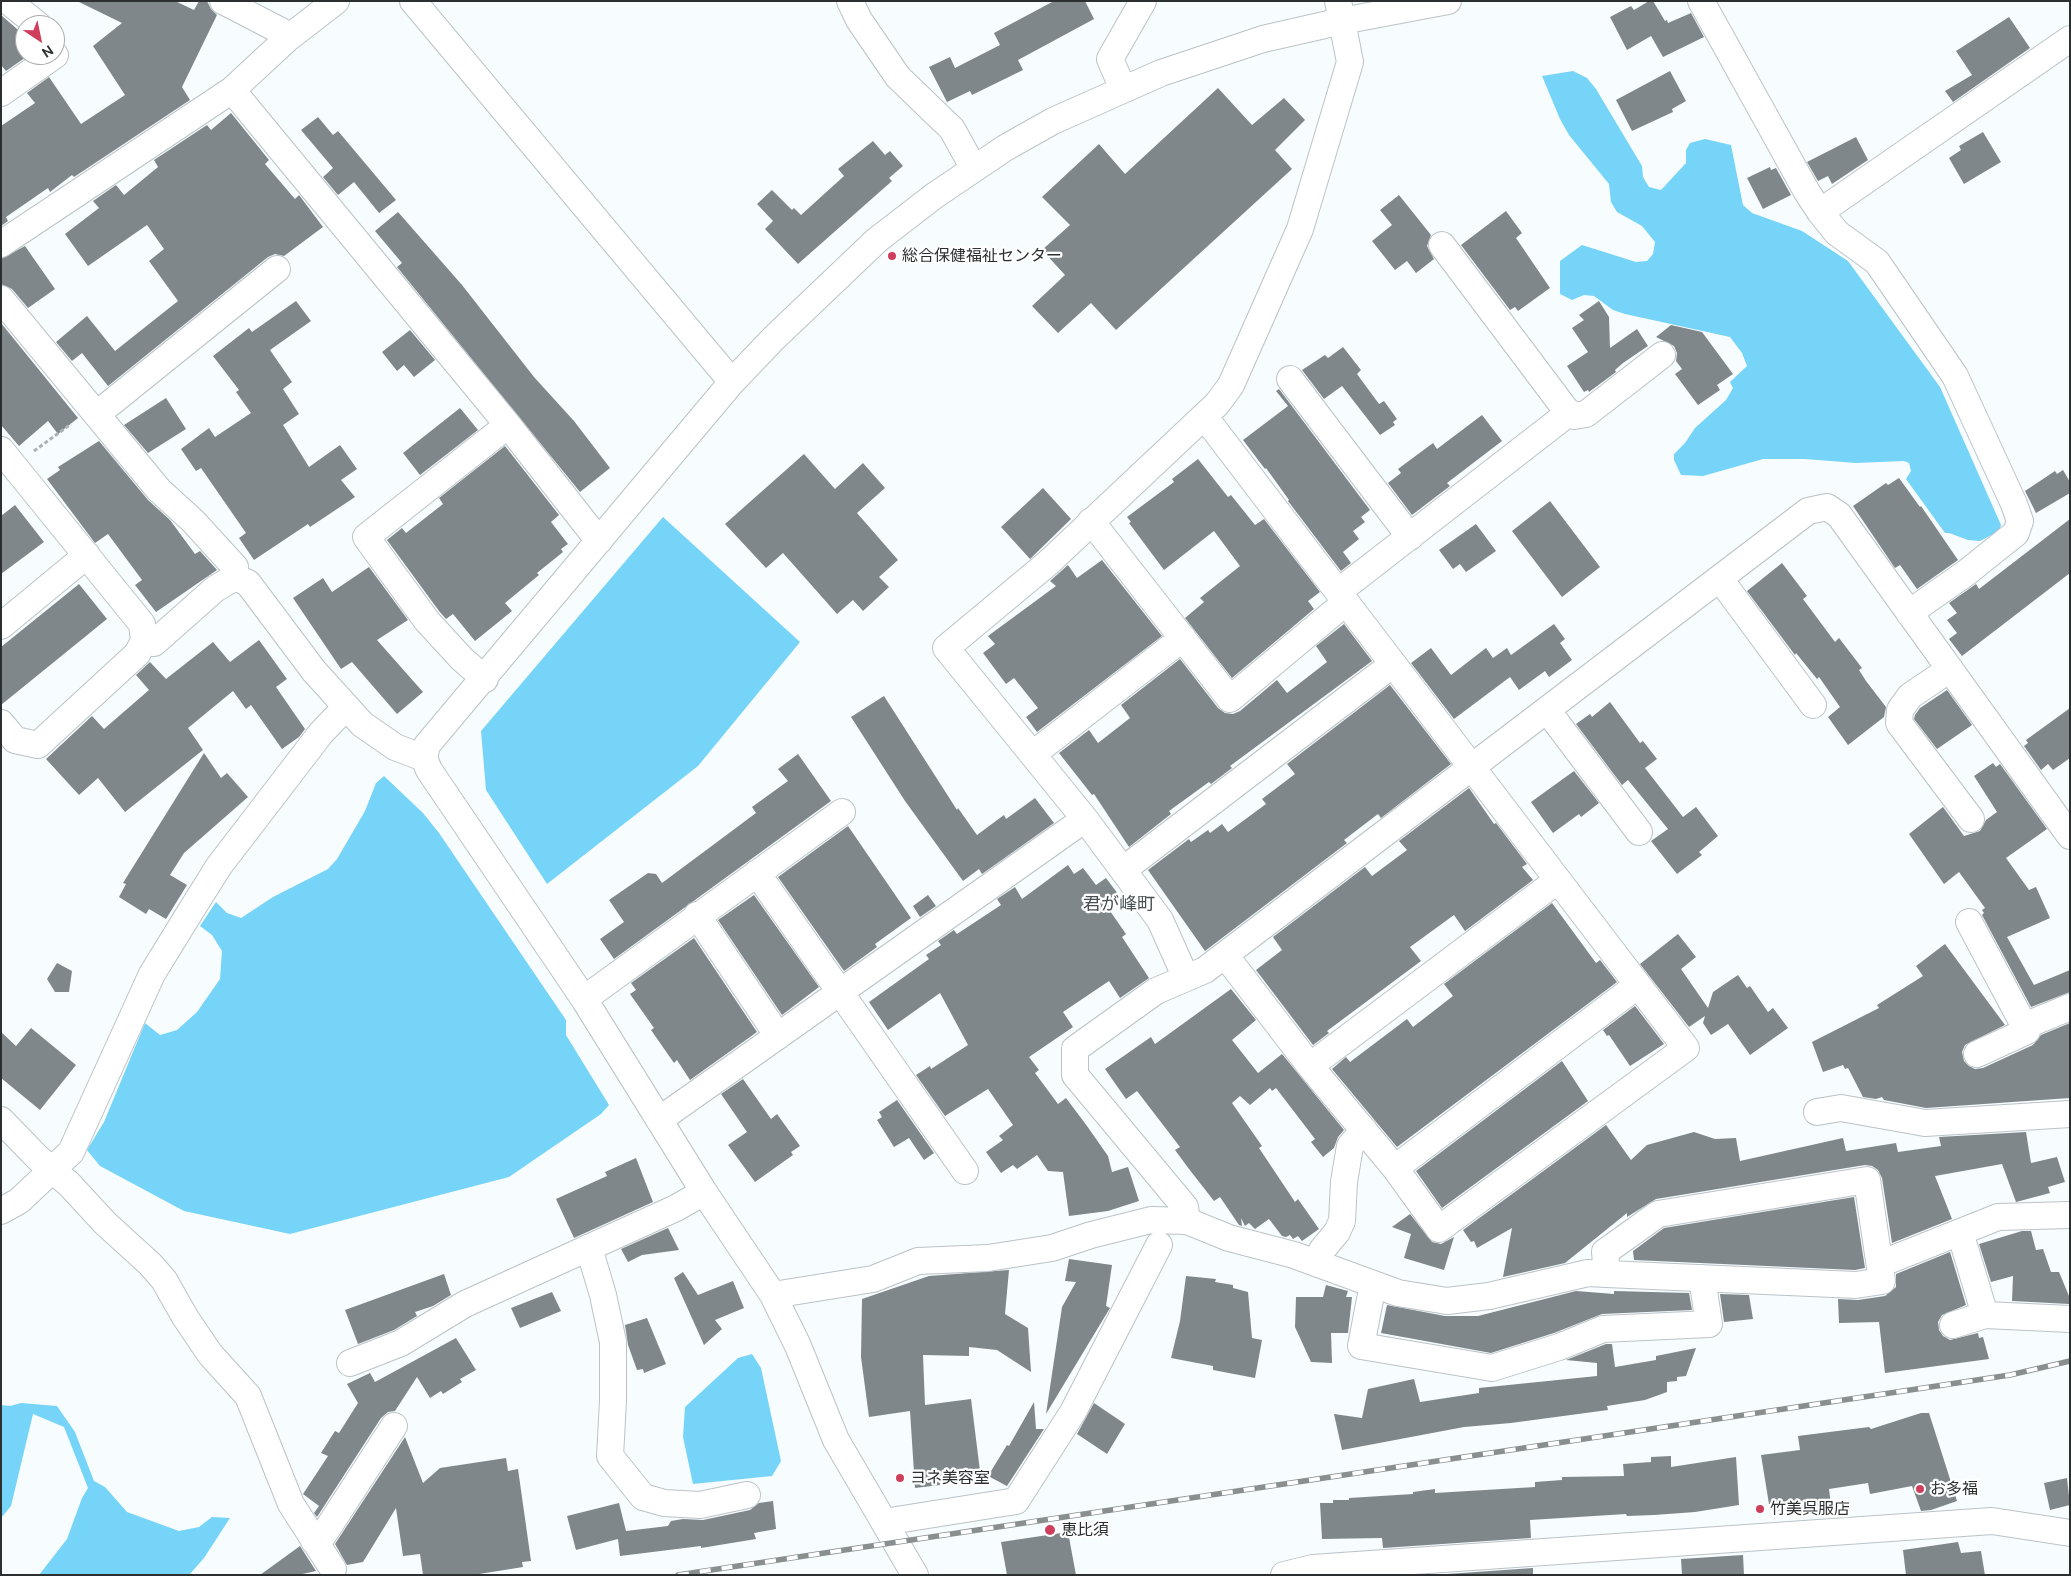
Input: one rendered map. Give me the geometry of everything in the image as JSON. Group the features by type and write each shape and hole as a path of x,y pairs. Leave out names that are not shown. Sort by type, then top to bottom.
{"street":[{"path":"8,1 26,15"},
{"path":"224,1 281,31 287,39"},
{"path":"1,244 232,90 287,39 336,1"},
{"path":"413,1 732,382"},
{"path":"850,1 860,20 898,77 952,130 974,169"},
{"path":"1123,89 1110,59 1143,1"},
{"path":"424,758 427,745 485,679 732,382 774,338 877,240 1005,148 1053,121 1161,72 1263,39 1340,11 1448,1"},
{"path":"1701,1 1820,212 1837,233 1877,262 1955,376 2020,521 2016,533 1966,573 1909,613"},
{"path":"1186,978 1160,920 1086,819 946,648 1048,563 1217,404 1231,385 1300,229 1350,62 1340,11"},
{"path":"1820,212 2070,38"},
{"path":"1,93 38,65"},
{"path":"232,90 508,426 599,541"},
{"path":"1442,245 1566,410 1574,416 1586,414 1662,355"},
{"path":"95,411 278,270"},
{"path":"1,299 159,490 193,520 235,567 235,577"},
{"path":"1290,378 1410,537"},
{"path":"1092,521 1230,699 1410,537 1561,419 1566,410"},
{"path":"1204,416 1686,1048 1439,1229 1395,1168 1310,1066 1225,955"},
{"path":"485,679 462,659 427,622 366,536 508,426"},
{"path":"1,723 15,740 38,745 137,654 144,641 142,624 8,458"},
{"path":"1187,1222 1185,1206 1075,1075 1074,1049 1156,991 1205,970 1808,511 1827,507 1839,516 2070,836"},
{"path":"1,626 87,555"},
{"path":"144,641 154,643 215,589 235,577"},
{"path":"235,577 248,583 314,671 362,724 395,747 424,758 447,796 584,999 704,1192 773,1295 798,1346 836,1440 915,1575"},
{"path":"1720,579 1813,705"},
{"path":"1033,754 1183,638"},
{"path":"1123,870 1393,664"},
{"path":"1950,669 1910,696 1900,710 1899,723 1971,819"},
{"path":"1,1212 19,1200 71,1152 152,974 219,866 321,733 346,707"},
{"path":"1547,710 1639,832"},
{"path":"584,999 697,915 842,812"},
{"path":"659,1120 1086,819"},
{"path":"757,872 965,1171"},
{"path":"1310,1066 1558,880"},
{"path":"697,915 778,1036"},
{"path":"1968,922 2026,1031 1977,1054"},
{"path":"1395,1168 1638,985"},
{"path":"2024,1026 2070,1007"},
{"path":"1817,1112 1841,1108 1925,1123 2070,1114"},
{"path":"1,1120 38,1158 52,1169 150,1264 164,1280 184,1317 210,1354 248,1396 291,1504 333,1570"},
{"path":"1318,1264 1322,1250 1337,1232 1342,1221 1344,1182 1350,1146 1364,1130"},
{"path":"773,1295 873,1279 918,1261 988,1258 1052,1248 1091,1235 1151,1220 1187,1222 1229,1238 1294,1255 1398,1293 1447,1301 1489,1296 1588,1273 1607,1274 1856,1285 1882,1281 1867,1180 1658,1214 1605,1252 1607,1274"},
{"path":"350,1363 400,1343 465,1304 676,1208 704,1192"},
{"path":"1880,1264 1998,1217 2070,1215"},
{"path":"1960,1232 1985,1315"},
{"path":"884,1522 1016,1501 1073,1412 1159,1245"},
{"path":"589,1248 603,1295 612,1342 613,1401 610,1456 642,1497 664,1503 700,1505 747,1495"},
{"path":"1373,1284 1361,1346 1492,1368 1559,1347 1603,1329 1709,1324 1702,1278"},
{"path":"1953,1324 1985,1315 2070,1319"},
{"path":"314,1541 324,1534 394,1426"},
{"path":"1284,1575 1313,1571 1992,1521 2070,1533"}],"path":[{"path":"8,458 95,411"}],"water":[{"path":"1573,71 1587,78 1596,89 1642,166 1643,177 1649,187 1661,190 1686,163 1686,150 1690,143 1705,139 1731,145 1743,205 1752,213 1802,231 1848,261 1940,387 2001,525 1999,531 1980,541 1968,540 1945,533 1906,479 1911,471 1909,463 1904,461 1856,463 1805,459 1763,459 1703,476 1681,475 1674,460 1674,454 1685,443 1695,428 1726,400 1733,388 1730,382 1747,366 1742,353 1730,337 1625,314 1613,310 1594,296 1584,295 1572,300 1560,294 1560,261 1582,245 1636,262 1647,261 1653,254 1655,242 1642,226 1617,212 1611,202 1609,184 1569,135 1560,119 1542,76"},
{"path":"663,517 800,642 698,766 547,884 486,790 481,731"},
{"path":"384,776 423,813 439,833 566,1020 566,1035 609,1105 601,1114 509,1177 290,1234 184,1211 100,1166 87,1150 104,1122 145,1023 160,1035 177,1030 197,1012 220,979 222,951 212,935 200,926 216,902 227,913 241,918 273,897 328,869 337,859 365,811 376,783"},
{"path":"752,1354 761,1368 781,1461 772,1476 693,1484 683,1437 685,1407 738,1358"},
{"path":"21,1403 57,1406 75,1432 94,1481 105,1487 127,1512 179,1531 199,1527 212,1517 230,1518 204,1558 189,1575 39,1575 67,1539 82,1498 88,1488 64,1427 33,1414 11,1506 1,1518 1,1405 10,1406"}],"building":[{"path":"77,1 175,1 194,10 199,1 207,1 217,15 182,87 190,100 74,177 72,175 50,192 48,188 6,217 8,221 1,226 1,126 35,103 27,93 49,77 81,124 125,95 93,46 122,23"},
{"path":"1054,1 1085,1 1094,19 1018,60 1023,70 972,95 970,91 947,102 929,67 950,57 955,68 1000,45 994,33"},
{"path":"1649,1 1653,1 1668,23 1691,13 1704,37 1663,57 1651,36 1627,50 1610,17 1631,6 1634,10"},
{"path":"1,15 15,27 15,65 6,71 1,65"},
{"path":"2009,17 2030,48 1953,102 1945,91 1972,75 1956,51"},
{"path":"1670,71 1686,101 1672,109 1673,112 1632,131 1616,100"},
{"path":"1218,88 1252,125 1284,98 1305,120 1275,150 1292,169 1116,330 1091,303 1058,333 1032,306 1065,275 1042,250 1070,225 1042,197 1099,144 1125,174"},
{"path":"231,113 269,160 265,164 295,199 299,195 323,227 284,256 275,254 268,257 108,386 82,353 72,361 56,342 87,316 115,351 178,301 149,261 164,249 147,225 88,266 65,234 99,208 93,201 116,185 124,195 158,167 154,160 207,125 211,130"},
{"path":"318,117 333,135 338,131 396,200 379,213 354,182 338,195 323,177 333,168 301,130"},
{"path":"1983,132 2001,162 1964,184 1949,158 1961,150 1959,146"},
{"path":"1856,137 1868,160 1832,184 1828,176 1818,181 1807,162"},
{"path":"873,141 885,155 890,151 903,166 889,178 892,181 798,264 765,229 773,221 757,204 772,190 792,210 794,208 801,215 844,176 838,169"},
{"path":"1770,167 1771,170 1776,168 1791,195 1763,209 1747,178"},
{"path":"1399,195 1431,235 1427,246 1434,259 1416,273 1407,261 1395,270 1372,241 1392,225 1380,210"},
{"path":"1506,211 1522,233 1516,238 1550,288 1518,311 1515,307 1510,310 1461,245"},
{"path":"398,212 462,285 534,377 574,421 610,468 580,492 397,267 402,263 375,231"},
{"path":"25,246 55,289 28,308 12,289 1,284 1,259"},
{"path":"296,301 311,321 270,350 292,382 283,389 299,414 283,425 309,467 340,445 357,469 341,480 355,497 310,527 308,524 254,560 239,538 246,533 201,468 196,471 181,449 209,428 215,437 251,413 236,392 239,390 213,356 249,328 252,332"},
{"path":"1599,301 1609,317 1610,348 1637,329 1648,346 1623,363 1615,370 1616,372 1589,392 1588,390 1584,392 1567,366 1588,352 1572,328 1584,320 1579,315"},
{"path":"1,323 78,418 58,434 48,421 19,446 1,425"},
{"path":"1671,325 1702,332 1733,374 1717,385 1720,390 1698,405 1675,374 1682,369 1676,361 1677,353 1674,346 1656,337"},
{"path":"410,330 435,360 414,377 404,365 397,371 382,352"},
{"path":"1343,347 1361,370 1357,374 1379,404 1384,401 1397,419 1393,422 1395,425 1380,435 1342,386 1324,399 1302,370 1325,355 1328,358"},
{"path":"1279,389 1370,510 1361,517 1365,522 1353,531 1359,539 1343,552 1351,563 1341,571 1288,501 1266,468 1243,440 1288,406 1276,391"},
{"path":"166,398 186,429 148,453 124,425"},
{"path":"460,408 478,430 420,475 403,453"},
{"path":"1482,415 1502,441 1447,483 1450,486 1412,515 1388,483 1401,473 1398,469 1433,443 1437,449"},
{"path":"99,441 148,500 170,520 195,554 200,551 217,570 156,612 135,585 142,580 108,534 95,543 47,479 60,470 58,467"},
{"path":"505,446 559,515 551,522 568,544 561,549 563,552 537,573 539,575 505,603 512,611 475,641 453,614 446,619 439,611 387,540 402,528 406,533 443,504 439,498"},
{"path":"804,454 835,489 863,463 885,488 857,513 898,560 879,577 889,587 863,611 853,600 837,614 783,553 766,568 725,524"},
{"path":"1198,459 1228,497 1231,495 1255,525 1264,519 1320,592 1308,601 1314,609 1232,678 1185,618 1204,602 1200,598 1240,566 1214,531 1164,570 1129,523 1131,522 1127,517 1174,482 1172,479"},
{"path":"2063,470 2070,482 2070,493 2036,513 2025,491 2055,471 2057,474"},
{"path":"1899,478 1921,506 1958,560 1917,589 1900,565 1895,568 1853,506 1886,483 1888,485"},
{"path":"1043,488 1071,519 1030,559 1001,527"},
{"path":"1550,501 1600,567 1562,597 1512,531"},
{"path":"15,505 44,542 1,574 1,516"},
{"path":"2070,519 2070,573 1962,656 1949,639 1957,633 1947,620 1957,613 1949,603 1976,584 1979,589"},
{"path":"1476,524 1496,551 1466,572 1460,564 1453,569 1439,550"},
{"path":"1102,560 1162,636 1037,732 1026,717 1038,708 1014,678 1006,684 983,653 995,644 988,636 1056,586 1050,581 1068,565 1077,578"},
{"path":"1782,563 1807,596 1803,599 1835,642 1839,638 1862,668 1859,670 1886,707 1884,717 1848,745 1828,717 1840,707 1819,677 1817,679 1796,653 1795,655 1747,591"},
{"path":"369,567 408,620 377,640 423,692 397,714 352,662 341,669 293,598 323,578 332,592"},
{"path":"79,584 107,619 1,705 1,647"},
{"path":"1344,624 1372,661 1230,766 1232,768 1211,784 1209,782 1169,811 1171,814 1129,847 1094,794 1092,795 1059,753 1089,730 1098,743 1130,718 1121,705 1180,659 1218,708 1225,713 1233,714 1240,711 1277,680 1287,693 1327,662 1316,646"},
{"path":"1554,624 1565,639 1560,643 1572,660 1549,677 1545,671 1519,690 1510,677 1454,719 1411,663 1431,648 1451,675 1486,648 1493,658 1507,648 1511,655"},
{"path":"259,640 287,679 276,687 305,729 299,737 282,749 251,705 246,709 233,691 188,728 203,750 125,812 98,778 79,795 46,759 92,716 104,729 149,690 136,675 150,662 166,679 213,642 230,662"},
{"path":"1390,685 1451,764 1381,818 1378,814 1344,840 1347,843 1205,951 1148,870 1189,839 1191,842 1208,830 1210,833 1222,824 1228,832 1266,804 1262,799 1295,774 1287,764"},
{"path":"1947,690 1972,725 1937,749 1914,719 1920,708"},
{"path":"884,696 957,810 958,808 977,835 1004,815 1006,819 1035,798 1054,823 982,874 979,869 963,881 905,801 851,717"},
{"path":"1610,702 1640,743 1643,741 1657,759 1645,768 1683,817 1696,807 1718,836 1699,852 1702,855 1677,874 1651,841 1668,829 1628,780 1622,785 1576,724 1590,714 1592,717"},
{"path":"2070,708 2070,758 2053,770 2048,764 2041,770 2024,746 2028,743 2026,740"},
{"path":"204,753 221,778 227,773 248,797 184,853 170,875 187,885 166,919 149,909 146,914 119,897 126,884 123,883"},
{"path":"798,754 831,801 614,959 600,939 624,922 609,900 648,873 656,874 662,883 756,813 752,807 788,781 778,769"},
{"path":"1993,763 1996,767 2000,764 2047,829 2006,858 2029,890 2036,887 2050,918 2007,937 2034,985 2070,970 2070,992 2031,1007 1982,915 1984,913 1982,910 1985,908 1959,872 1944,884 1909,834 1943,807 1964,836 1980,831 1986,820 1997,812 1974,776"},
{"path":"1574,771 1599,803 1581,817 1579,814 1553,833 1531,802"},
{"path":"1469,788 1494,824 1496,823 1527,864 1522,867 1533,880 1465,931 1454,915 1410,947 1421,961 1327,1031 1329,1033 1313,1045 1256,970 1282,950 1273,937 1365,867 1372,876 1407,850 1399,841"},
{"path":"848,826 911,918 875,944 877,947 844,971 778,877"},
{"path":"1068,865 1074,874 1083,868 1096,885 1106,878 1118,894 1107,902 1112,909 1110,911 1126,934 1122,937 1149,978 1120,998 1109,981 1063,1012 1073,1027 1029,1057 1039,1070 1035,1073 1058,1104 1066,1098 1087,1126 1108,1156 1112,1172 1128,1167 1139,1201 1108,1211 1069,1216 1063,1172 1048,1171 1037,1155 1017,1169 1013,1165 1001,1173 986,1152 1003,1140 999,1136 1013,1125 988,1089 945,1116 916,1075 930,1066 931,1069 968,1045 940,993 888,1030 869,1002 929,959 926,955 941,945 938,941 954,930 957,934 1001,905 997,899 1015,887 1022,899"},
{"path":"754,895 819,987 782,1015 718,920"},
{"path":"928,895 936,906 920,917 913,906"},
{"path":"1552,903 1596,963 1600,960 1617,982 1397,1147 1332,1069 1346,1057 1350,1062 1407,1019 1413,1027 1453,996 1444,984"},
{"path":"1678,934 1696,957 1681,969 1708,1008 1713,992 1738,975 1747,988 1750,986 1768,1012 1773,1008 1788,1028 1750,1055 1728,1024 1711,1035 1703,1023 1705,1016 1689,1027 1640,964"},
{"path":"694,938 757,1032 690,1080 677,1060 674,1063 651,1030 654,1028 630,994 636,990 631,983"},
{"path":"1945,944 2005,1025 1965,1045 1962,1052 1964,1061 1975,1069 1983,1068 2033,1045 2041,1035 2070,1023 2070,1098 1926,1108 1884,1100 1882,1097 1876,1099 1863,1097 1848,1068 1845,1069 1843,1065 1823,1072 1812,1042 1879,1008 1877,1005 1923,976 1916,966"},
{"path":"57,963 72,971 69,992 55,992 47,979"},
{"path":"1231,989 1256,1020 1232,1040 1258,1073 1282,1054 1344,1130 1338,1137 1334,1148 1323,1157 1311,1142 1315,1139 1276,1088 1272,1091 1270,1088 1250,1105 1240,1096 1232,1103 1262,1146 1259,1148 1295,1202 1298,1199 1319,1229 1302,1241 1298,1236 1293,1239 1290,1235 1282,1236 1269,1219 1255,1229 1249,1223 1245,1226 1241,1218 1242,1226 1239,1225 1220,1197 1214,1201 1189,1169 1175,1150 1180,1147 1137,1091 1126,1099 1105,1069 1151,1037 1155,1044"},
{"path":"1635,1006 1664,1044 1630,1066 1609,1035 1607,1036 1603,1030"},
{"path":"31,1028 76,1065 40,1110 1,1078 1,1032 16,1046"},
{"path":"1562,1061 1588,1101 1442,1208 1416,1171"},
{"path":"743,1079 771,1119 777,1114 800,1146 791,1152 793,1155 755,1182 728,1145 747,1132 721,1094"},
{"path":"897,1100 934,1153 924,1160 909,1138 894,1147 877,1120 882,1117 879,1112"},
{"path":"1606,1125 1631,1160 1647,1145 1694,1132 1715,1139 1736,1138 1740,1161 1843,1138 1846,1151 1896,1143 1898,1152 1941,1146 1939,1137 2026,1132 2031,1163 2057,1157 2065,1182 2048,1187 2050,1193 2016,1202 2002,1164 1935,1176 1952,1219 1892,1243 1882,1178 1878,1170 1872,1166 1865,1165 1656,1199 1627,1217 1627,1213 1565,1263 1503,1277 1512,1228 1477,1248 1474,1241 1471,1242 1463,1230"},
{"path":"636,1158 653,1202 574,1238 556,1199 607,1176 605,1172"},
{"path":"1854,1197 1865,1268 1855,1270 1634,1260 1633,1251 1664,1228"},
{"path":"1410,1214 1432,1242 1441,1244 1454,1237 1444,1270 1404,1258 1411,1234 1392,1227"},
{"path":"668,1228 679,1250 642,1255 628,1262 621,1249"},
{"path":"2022,1231 2031,1231 2036,1250 2043,1249 2051,1272 2059,1272 2069,1296 2069,1304 2012,1301 2013,1276 1991,1282 1979,1244"},
{"path":"1950,1252 1966,1305 1942,1315 1938,1322 1939,1330 1943,1336 1950,1340 1978,1333 1979,1338 1983,1337 1989,1359 1885,1373 1879,1322 1839,1323 1838,1299 1858,1300 1885,1296 1896,1287 1896,1274"},
{"path":"1069,1259 1112,1265 1106,1306 1110,1308 1046,1414 1062,1307 1076,1282 1065,1281"},
{"path":"1009,1270 1005,1314 1028,1328 1031,1372 997,1350 969,1347 969,1356 923,1355 925,1405 971,1399 980,1471 940,1476 940,1485 915,1488 910,1411 869,1417 861,1357 862,1299 929,1276"},
{"path":"683,1272 698,1295 733,1281 744,1308 715,1320 722,1329 704,1345 674,1278"},
{"path":"444,1274 451,1295 433,1306 415,1312 417,1316 394,1330 358,1344 345,1310"},
{"path":"1186,1276 1216,1279 1215,1282 1233,1285 1233,1288 1248,1292 1252,1338 1262,1340 1255,1378 1213,1370 1213,1366 1171,1358 1180,1321"},
{"path":"1326,1285 1348,1291 1346,1297 1352,1297 1348,1333 1331,1333 1332,1363 1311,1362 1295,1327 1296,1297 1323,1297"},
{"path":"1576,1291 1614,1294 1614,1291 1689,1293 1692,1310 1602,1314 1554,1333 1491,1353 1381,1333 1387,1305 1445,1316 1478,1316"},
{"path":"552,1292 561,1311 520,1328 511,1308"},
{"path":"1720,1294 1749,1295 1753,1319 1724,1322"},
{"path":"647,1318 666,1364 644,1373 643,1369 637,1370 628,1345 625,1325"},
{"path":"456,1338 476,1370 460,1379 462,1382 443,1394 441,1391 430,1398 417,1377 395,1411 388,1412 381,1418 317,1517 314,1513 319,1506 303,1494 328,1456 321,1453 335,1431 339,1433 358,1403 347,1384 370,1373 375,1382"},
{"path":"1606,1344 1612,1344 1615,1367 1656,1360 1656,1356 1696,1348 1686,1376 1677,1377 1677,1381 1667,1382 1667,1392 1645,1400 1607,1406 1608,1410 1511,1423 1464,1427 1342,1450 1334,1414 1362,1418 1368,1389 1414,1379 1420,1402 1479,1393 1479,1388 1597,1376 1597,1363 1566,1360"},
{"path":"1034,1402 1036,1429 1044,1429 1007,1486 988,1476 1007,1445 1009,1446"},
{"path":"1094,1403 1125,1424 1107,1454 1077,1434"},
{"path":"1921,1413 1929,1413 1957,1501 1931,1510 1921,1511 1912,1486 1870,1494 1868,1483 1829,1489 1831,1505 1772,1511 1772,1504 1769,1504 1761,1455 1800,1450 1798,1436 1869,1427 1871,1429"},
{"path":"405,1437 423,1483 440,1468 506,1458 508,1471 518,1469 531,1561 522,1562 523,1567 473,1575 423,1575 420,1554 403,1556 396,1508 363,1562 347,1565 335,1544"},
{"path":"1671,1456 1671,1467 1736,1457 1739,1505 1695,1512 1654,1515 1627,1516 1626,1514 1530,1520 1531,1538 1383,1548 1382,1538 1322,1539 1320,1503 1333,1503 1333,1500 1349,1500 1349,1498 1413,1494 1413,1492 1435,1489 1435,1493 1535,1487 1535,1482 1562,1480 1562,1477 1624,1476 1623,1464 1651,1462 1651,1457"},
{"path":"2067,1478 2070,1505 2050,1510 2044,1483"},
{"path":"773,1501 776,1529 754,1533 756,1539 701,1548 701,1546 620,1556 618,1539 576,1550 567,1516 619,1503 626,1531 668,1526 671,1521 683,1519 703,1520 750,1510 759,1503"},
{"path":"1068,1532 1076,1575 1007,1575 1001,1542"},
{"path":"1958,1542 1961,1553 1981,1551 1985,1575 1906,1575 1903,1550"},
{"path":"300,1546 316,1571 298,1575 260,1575"},
{"path":"1743,1555 1744,1575 1682,1575 1681,1559"},
{"path":"1533,1568 1533,1575 1433,1575"}],"railway":[{"path":"678,1575 2010,1375 2070,1361"}],"place":[{"name":"総合保健福祉センター","path":"892,256"},
{"name":"ヨネ美容室","path":"900,1478"},
{"name":"お多福","path":"1920,1489"},
{"name":"竹美呉服店","path":"1760,1509"},
{"name":"恵比須","path":"1050,1530"}],"district":[{"name":"君が峰町","path":"1119,904"}]}
